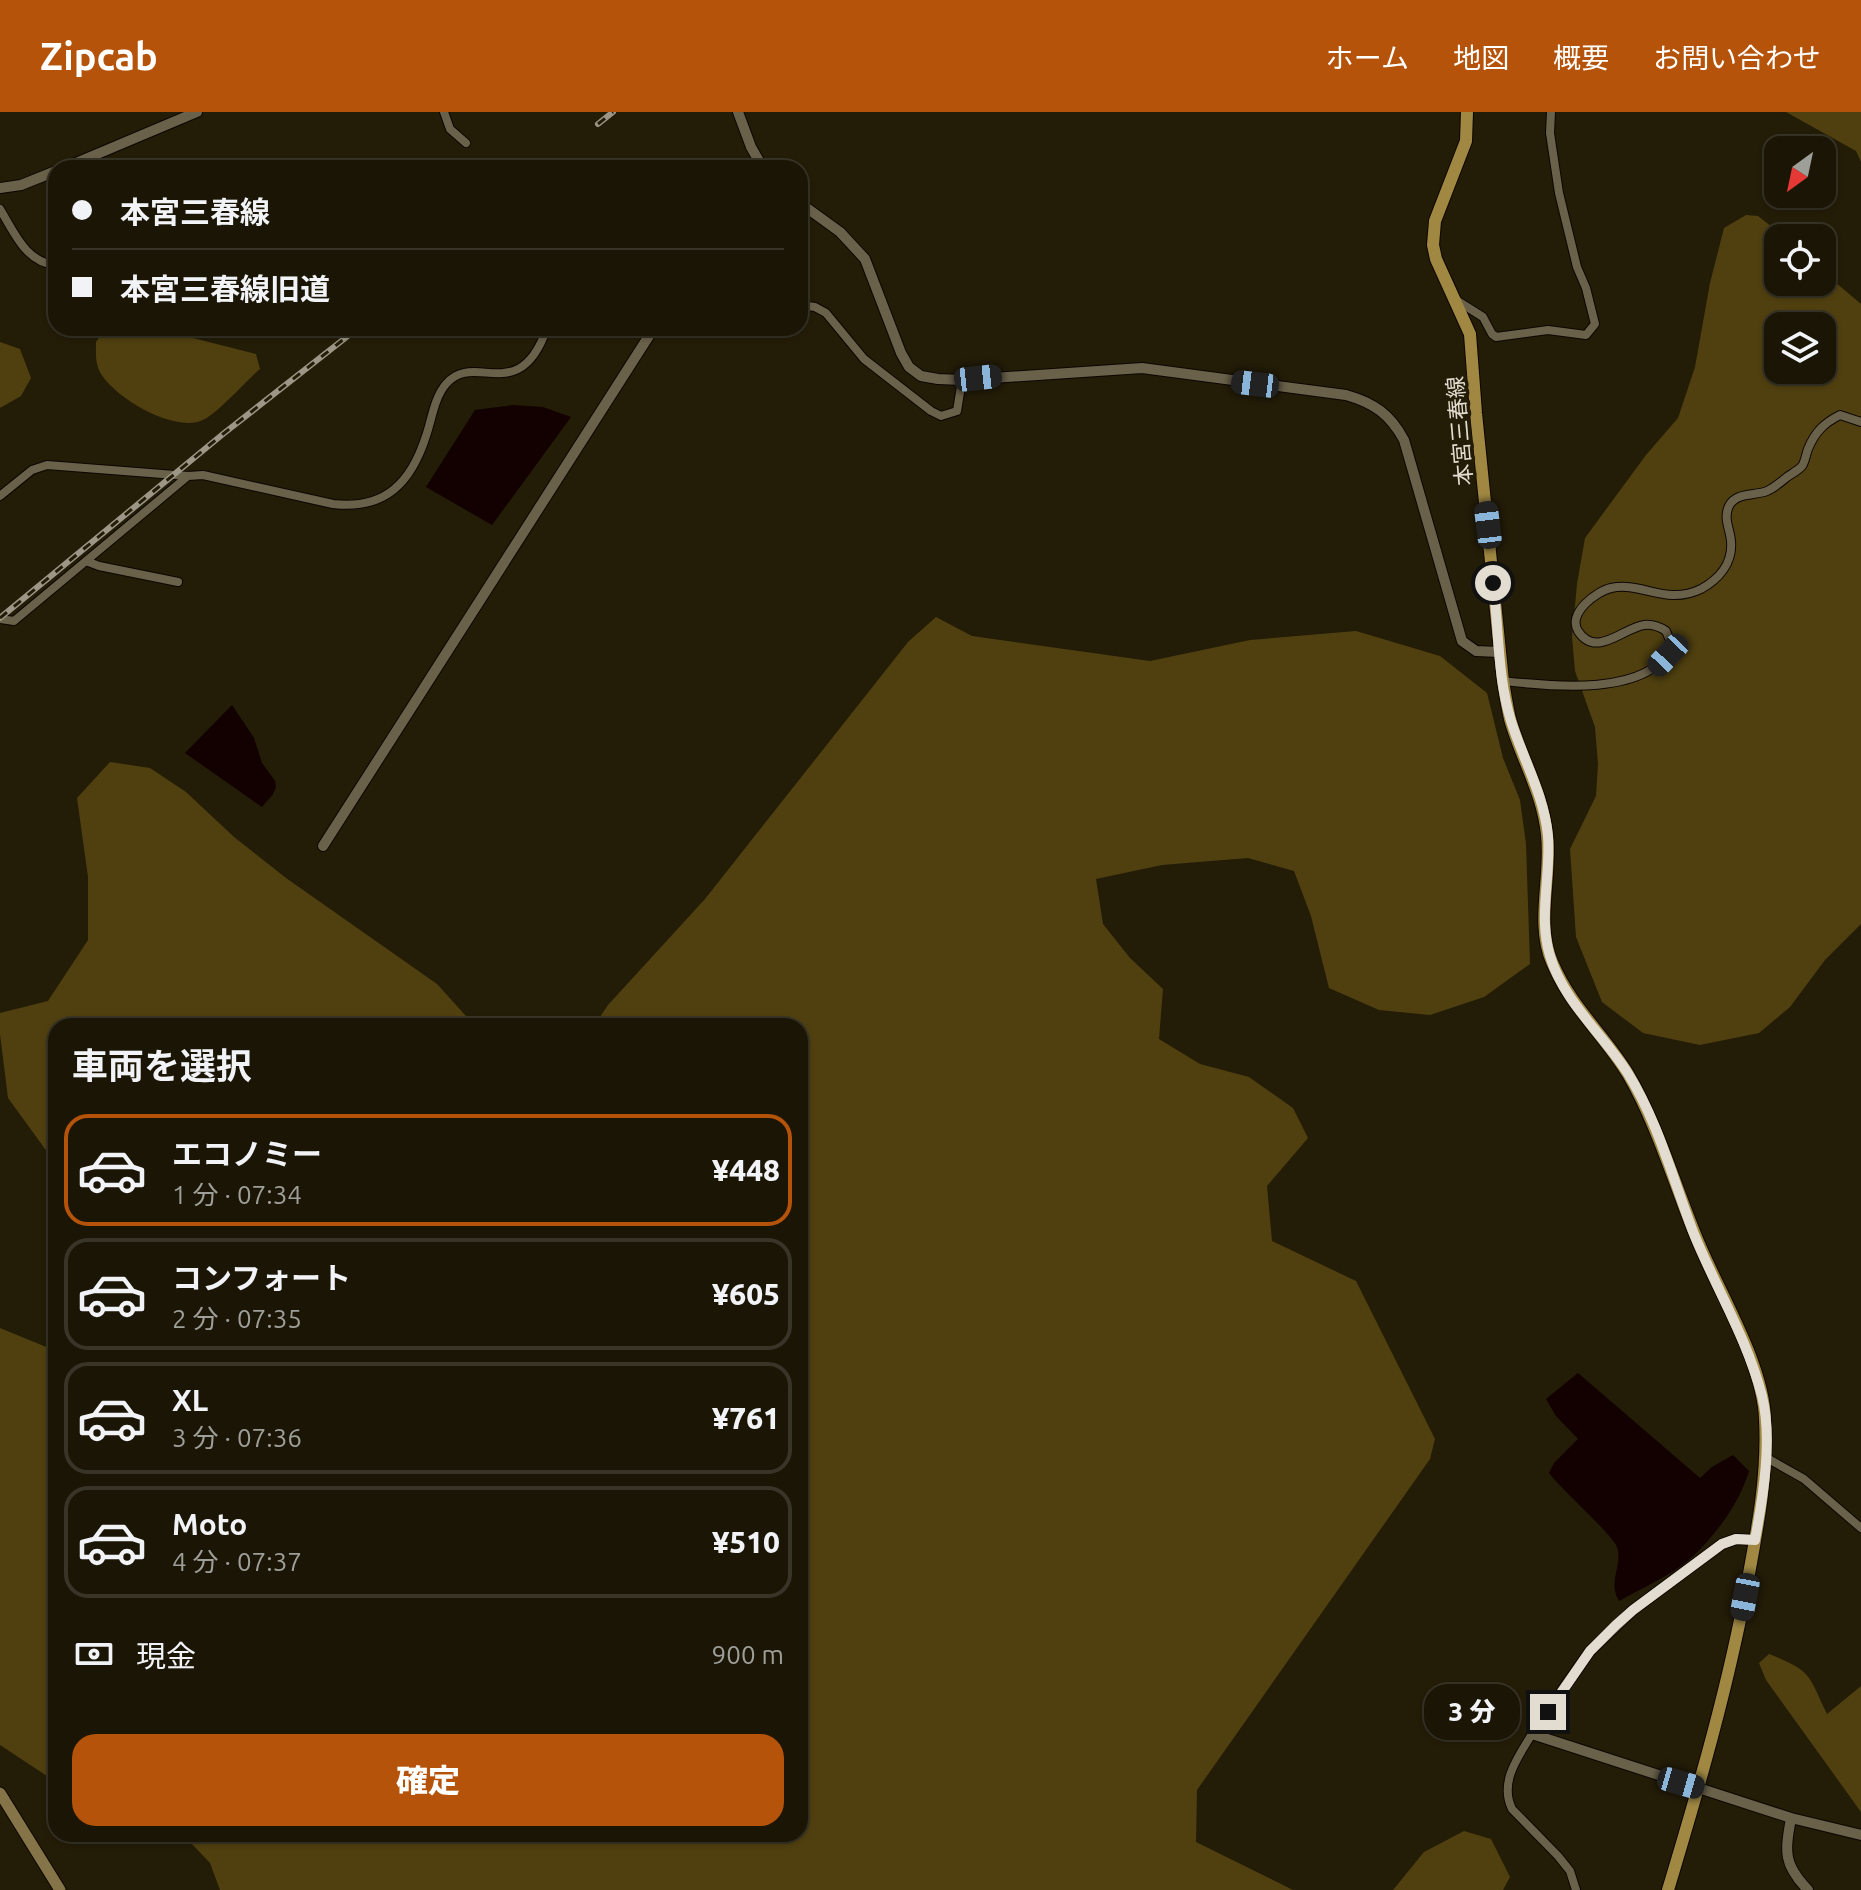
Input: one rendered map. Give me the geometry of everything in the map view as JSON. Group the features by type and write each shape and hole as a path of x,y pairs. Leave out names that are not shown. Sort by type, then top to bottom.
{"main road":[{"name":"本宮三春線","path":"1467,112 1466,141 1433,231 1436,259 1470,334 1503,681 1510,718 1543,807 1548,836 1545,919 1550,957 1568,994 1626,1071 1653,1125 1695,1236 1729,1307 1763,1397 1764,1489 1739,1626 1699,1788 1668,1890"},
{"path":"0,1793 60,1890"}],"street":[{"path":"83,160 197,112"},
{"path":"444,112 450,129 466,143"},
{"path":"738,112 756,160"},
{"path":"1456,300 1483,317 1496,337 1548,330 1586,335 1595,324 1559,193 1550,133 1551,112"},
{"path":"0,188 21,185 48,174"},
{"path":"0,209 32,256 48,264"},
{"path":"808,209 840,232 865,259 901,353 909,367 921,376 962,380 1142,368 1363,400 1390,417 1404,440 1462,641 1476,651 1499,652"},
{"path":"808,306 826,313 864,359 941,416 957,411 962,380"},
{"path":"0,496 32,470 47,465 211,477 333,504 369,504 395,490 411,472 426,438 440,392 447,382 467,372 504,374 517,371 541,345 544,336"},
{"path":"323,846 649,336"},
{"path":"1503,681 1604,685 1657,667 1672,645 1666,631 1642,625 1608,642 1588,639 1576,625 1576,617 1585,604 1611,588 1629,588 1662,596 1697,591 1711,582 1727,566 1732,543 1726,520 1733,501 1739,496 1766,491 1802,467 1818,429 1829,420 1840,415 1861,422"},
{"path":"0,619 14,621 188,476"},
{"path":"86,561 178,582"},
{"path":"1765,1457 1804,1479 1861,1528"},
{"path":"1576,1890 1570,1871 1512,1809 1506,1797 1511,1772 1532,1734 1590,1651 1633,1610 1722,1544 1736,1539 1755,1540"},
{"path":"1532,1734 1791,1818 1861,1835"},
{"path":"1791,1818 1787,1860 1793,1873 1808,1890"}],"shaded area":[{"path":"1786,112 1861,112 1861,162 1856,151 1836,140 1836,136 1829,136"},
{"path":"1746,215 1758,216 1768,224 1764,224 1764,296 1836,296 1836,283 1861,304 1861,924 1825,960 1790,1007 1759,1033 1700,1045 1643,1033 1602,1002 1576,937 1570,849 1596,796 1598,764 1595,727 1575,671 1572,637 1585,538 1646,455 1678,418 1695,367 1710,283 1724,228"},
{"path":"100,336 185,336 256,354 260,369 205,419 193,423 179,422 147,411 118,393 100,372 96,342"},
{"path":"0,342 20,349 31,378 21,396 0,408"},
{"path":"513,405 543,407 571,417 492,525 426,487 475,410"},
{"path":"936,617 972,636 1150,661 1250,640 1356,631 1440,656 1487,693 1503,758 1520,800 1526,844 1530,964 1484,997 1430,1015 1379,1010 1329,988 1311,916 1294,871 1248,858 1162,865 1096,879 1103,924 1130,958 1163,989 1159,1039 1200,1064 1249,1077 1293,1108 1308,1138 1267,1186 1272,1241 1356,1281 1435,1439 1430,1459 1197,1790 1196,1842 1293,1890 220,1890 210,1863 192,1842 808,1842 808,1018 599,1018 705,899 908,642"},
{"path":"232,705 254,738 262,763 275,781 273,794 262,807 185,753"},
{"path":"110,762 150,768 186,792 234,837 286,878 437,984 468,1018 48,1018 48,1153 8,1098 0,1013 48,1001 88,940 88,877 77,798"},
{"path":"0,1328 48,1348 48,1776 0,1745"},
{"path":"1578,1373 1700,1478 1733,1455 1749,1471 1733,1507 1700,1550 1674,1571 1619,1601 1614,1587 1617,1547 1549,1473 1554,1463 1578,1439 1556,1416 1546,1399"},
{"path":"1769,1654 1794,1665 1807,1675 1827,1714 1861,1686 1861,1812 1766,1680 1759,1663"},
{"path":"1464,1831 1491,1839 1510,1877 1503,1890 1393,1890 1424,1852"}],"railway":[{"path":"598,124 613,112"},
{"path":"0,618 223,434 348,336"}],"route":[{"path":"1493,583 1510,718 1543,807 1548,836 1545,919 1550,957 1583,1017 1626,1071 1653,1125 1695,1236 1749,1356 1763,1397 1765,1418 1764,1489 1755,1540 1736,1539 1722,1544 1633,1610 1590,1651 1548,1712"}]}
